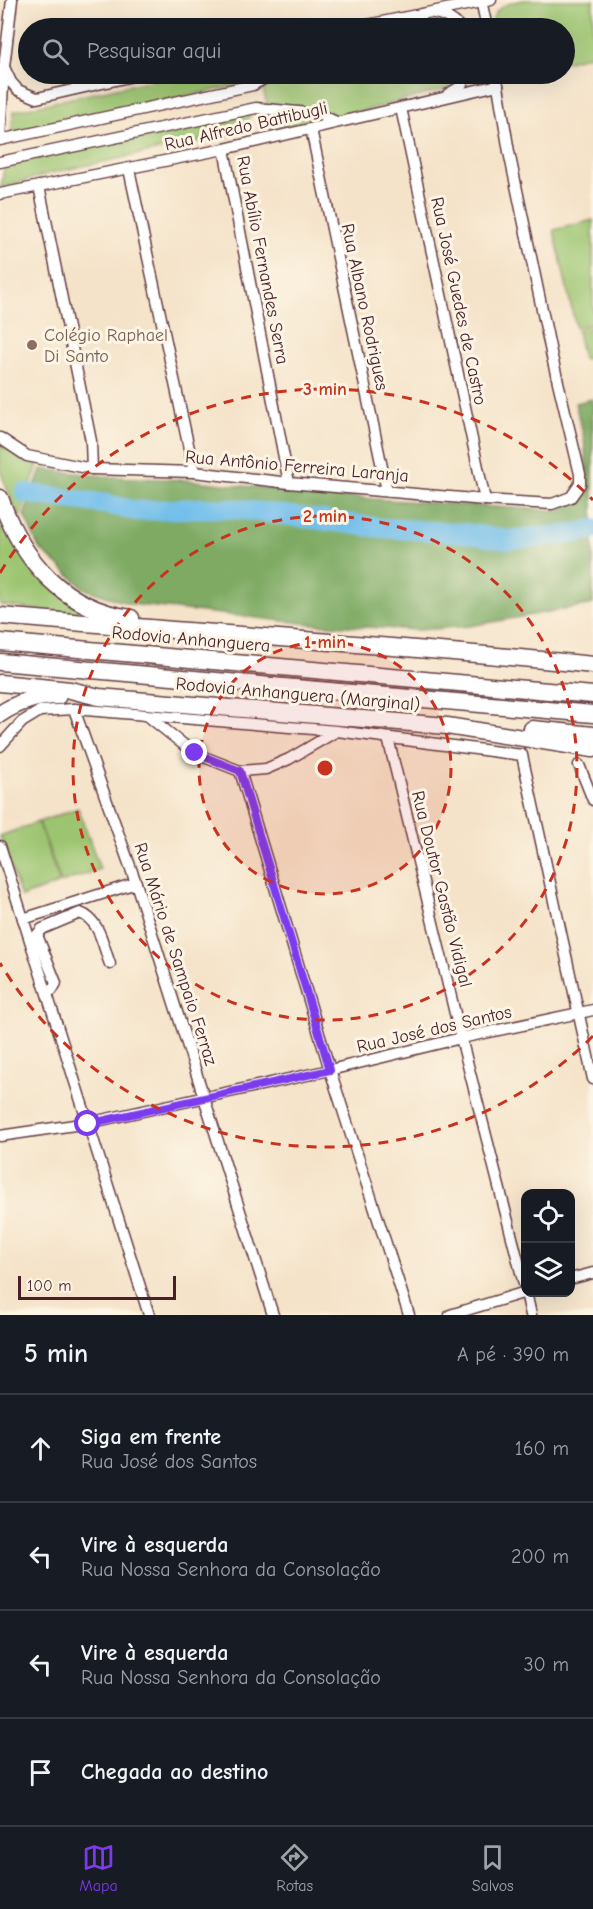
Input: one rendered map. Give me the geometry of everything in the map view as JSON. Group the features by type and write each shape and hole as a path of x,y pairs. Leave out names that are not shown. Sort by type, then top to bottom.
{"highway":[{"path":"0,498 12,529 30,559 50,580 80,602 113,615 214,627 236,633"},
{"path":"0,616 95,625 236,633 593,665"},
{"name":"Rodovia Anhanguera","path":"0,642 593,695"},
{"path":"0,662 593,714"},
{"name":"Rodovia Anhanguera (Marginal)","path":"0,683 70,690 99,697 592,739"},
{"path":"0,714 18,704 48,696 99,697"}],"street":[{"path":"12,0 4,67 0,140 255,84"},
{"path":"400,18 484,1 486,18"},
{"path":"424,13 440,14 447,18"},
{"path":"4,67 11,82 18,90 37,98 98,84"},
{"path":"434,100 462,84"},
{"name":"Rua Alfredo Battibugli","path":"0,194 224,149 434,100 482,84"},
{"name":"Rua Antônio Ferreira Laranja","path":"0,438 27,456 92,469 194,472 290,483 552,504 571,497 580,484 580,474 545,323 509,152 498,84"},
{"path":"0,162 256,108 319,114 336,122"},
{"name":"Rua José Guedes de Castro","path":"401,108 485,500"},
{"name":"Rua Albano Rodrigues","path":"311,129 387,491"},
{"name":"Rua Abílio Fernandes Serra","path":"224,149 290,483"},
{"path":"129,169 194,472"},
{"path":"39,186 91,441 92,469"},
{"path":"0,746 22,722 40,711 74,709 337,731 522,755 593,1079"},
{"name":"Rua Mário de Sampaio Ferraz","path":"74,709 136,883 273,1315"},
{"path":"148,715 195,753 240,771 266,769 289,759 337,731"},
{"name":"Rua Doutor Gastão Vidigal","path":"388,738 521,1272"},
{"path":"579,765 593,800"},
{"path":"240,771 330,1070 409,1315"},
{"path":"0,846 149,1315"},
{"path":"23,919 136,883"},
{"path":"47,992 52,990 56,983 37,935 42,929 80,913 85,915 96,925 110,964"},
{"name":"Rua José dos Santos","path":"0,1136 88,1124 593,1010"},
{"path":"575,1277 593,1272"},
{"path":"450,1315 521,1294"},
{"name":"Rua Doutor Gastão Vidigal","path":"527,1297 531,1315"}],"green space":[{"path":"523,0 593,0 593,54 575,59 575,18 494,18 497,11 511,3"},
{"path":"134,84 243,84 11,134 14,111"},
{"path":"262,84 457,84 336,118 267,105"},
{"path":"266,111 328,121 259,129"},
{"path":"252,112 243,125 230,135 51,173 1,188 5,163"},
{"path":"593,220 593,324 576,328 554,230"},
{"path":"593,327 593,357 583,359 577,331"},
{"path":"593,399 593,604 470,626 419,630 311,624 130,604 85,589 39,548 24,515 41,469 113,477 185,480 373,499 560,511 589,492 584,438 575,403"},
{"path":"0,444 20,458 38,465 19,519 0,470"},
{"path":"0,507 10,533 90,614 87,616 0,605"},
{"path":"78,808 100,869 61,883 39,822"},
{"path":"38,822 60,883 21,897 0,836"}],"waterway":[{"path":"25,493 106,504 136,511 238,509 382,528 464,533 508,540 572,534 593,529"}],"place":[{"name":"Colégio Raphael Di Santo","path":"32,345"}],"route":[{"path":"88,1124 330,1070 240,771 195,753"}]}
